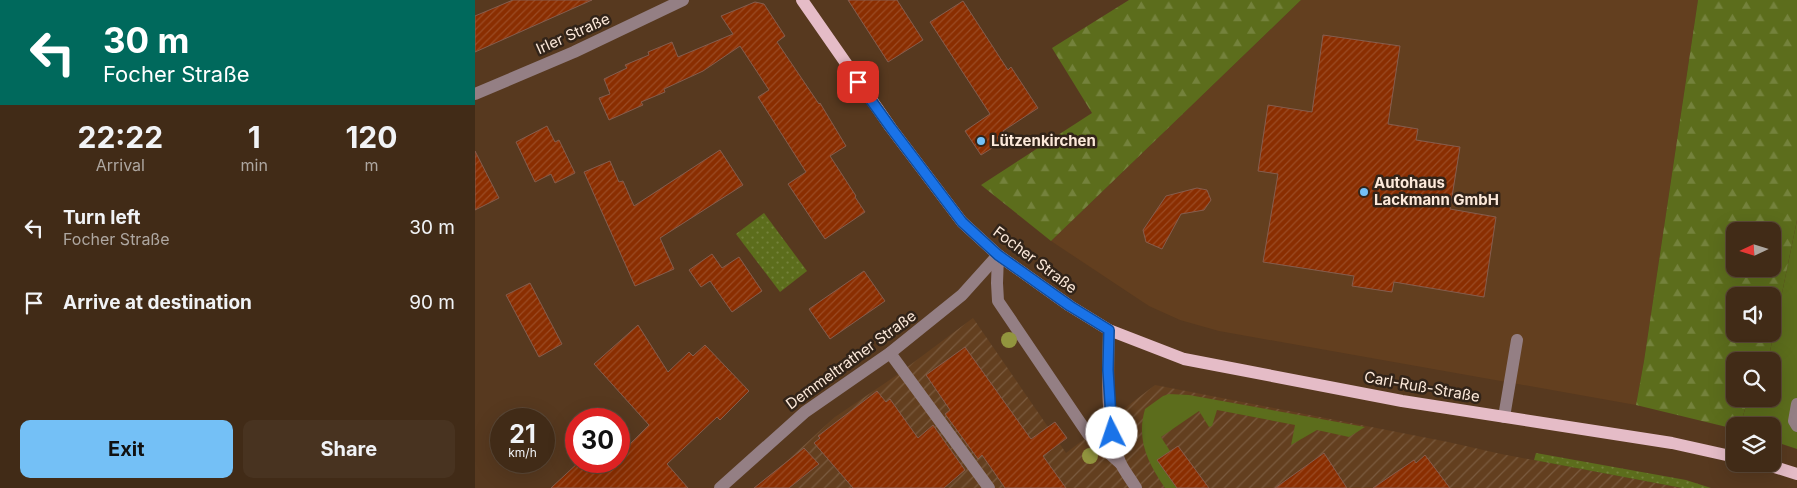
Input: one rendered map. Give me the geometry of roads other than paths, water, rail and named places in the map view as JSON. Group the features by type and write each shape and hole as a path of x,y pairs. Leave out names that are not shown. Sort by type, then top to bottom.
{"main road":[{"name":"Focher Straße","path":"802,0 891,128 962,222 998,255 1070,306 1109,330"},
{"name":"Carl-Ruß-Straße","path":"1109,330 1184,359 1402,401 1672,443 1726,455"},
{"path":"1781,469 1797,474"}],"street":[{"name":"Irler Straße","path":"475,94 574,52 683,0"},
{"name":"Demmeltrather Straße","path":"720,488 805,412 890,354 962,296 998,255"},
{"path":"998,255 998,301 1088,434 1120,463 1136,488"},
{"path":"1109,330 1108,356 1112,433 1120,463"},
{"path":"1504,417 1517,340"},
{"path":"890,354 989,488"},
{"path":"1797,404 1794,421 1797,426"}],"place":[{"name":"Lützenkirchen","path":"981,141"},
{"name":"Autohaus Lackmann GmbH","path":"1364,192"}]}
